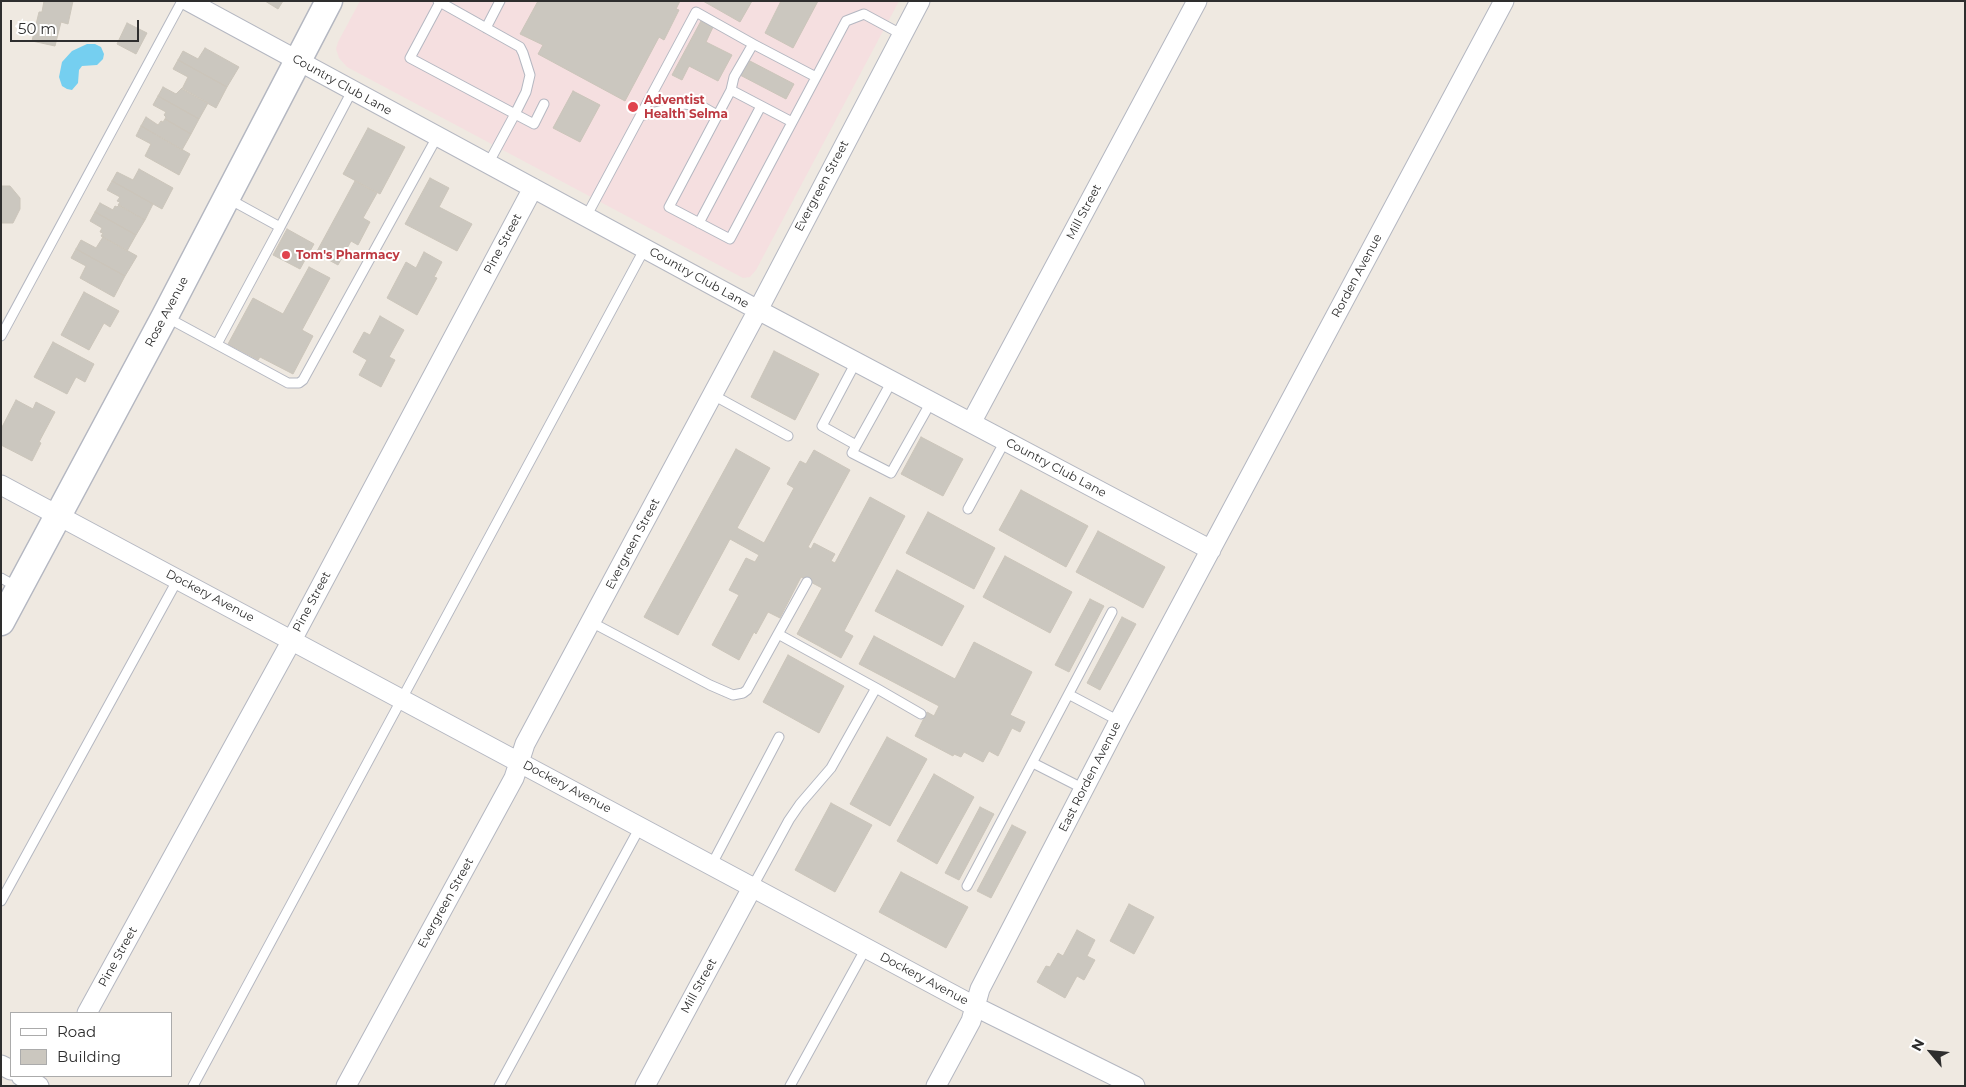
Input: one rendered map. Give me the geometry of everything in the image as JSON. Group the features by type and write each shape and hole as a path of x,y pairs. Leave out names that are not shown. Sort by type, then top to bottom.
{"street":[{"name":"Country Club Lane","path":"188,1 758,310 1211,550"},
{"name":"Rose Avenue","path":"1,622 10,583 59,515 329,1"},
{"name":"Evergreen Street","path":"346,1086 514,778 525,744 758,310 901,34 920,1"},
{"name":"Mill Street","path":"971,423 1197,1"},
{"name":"Rorden Avenue","path":"1211,550 1504,1"},
{"name":"Pine Street","path":"88,1012 292,640 533,188"},
{"name":"Dockery Avenue","path":"1,485 402,700 520,761 866,948 1135,1086"},
{"name":"East Rorden Avenue","path":"936,1086 971,1021 980,989 1119,720 1211,550"},
{"name":"Mill Street","path":"645,1086 753,886"},
{"path":"23,1077 40,1086"}],"lane":[{"path":"1,336 182,1"},
{"path":"486,28 500,1"},
{"path":"488,164 515,114 526,92 530,75 524,53 514,43 442,2 410,58 515,114 534,124 544,104"},
{"path":"586,217 696,12 816,77"},
{"path":"753,44 734,77 731,90 669,207 730,239 846,21 864,14 901,34"},
{"path":"731,90 792,122"},
{"path":"217,344 352,91"},
{"path":"640,116 685,104 703,107 717,115"},
{"path":"699,223 762,106"},
{"path":"165,316 288,383 299,383 312,368 437,137"},
{"path":"227,198 280,227"},
{"path":"193,1086 277,927 402,700 645,248"},
{"path":"856,362 822,426 856,445"},
{"path":"892,381 852,453 891,473 931,402"},
{"path":"713,394 788,436"},
{"path":"968,509 1005,441"},
{"path":"1,901 178,579"},
{"path":"591,622 710,685 733,694 743,693 747,690 807,582"},
{"path":"967,886 1070,695 1112,612"},
{"path":"778,634 921,714"},
{"path":"753,886 789,820 831,768 876,688"},
{"path":"1070,695 1119,720"},
{"path":"712,864 779,737"},
{"path":"1033,763 1084,789"},
{"path":"499,1086 640,827"},
{"path":"790,1086 866,948"}],"shaded area":[{"name":"Adventist Health Selma","path":"360,1 899,1 756,270 750,277 743,278 347,67 339,58 336,49"}],"water":[{"path":"87,44 95,44 101,47 104,54 103,59 97,65 82,66 79,70 78,83 72,90 67,89 62,86 59,77 62,62 72,51"}],"building":[{"path":"44,1 73,1 68,24 61,22 55,46 32,41 39,12 42,12"},
{"path":"265,1 283,1 278,9"},
{"path":"538,1 680,1 676,9 679,10 664,40 659,37 625,101 538,54 543,45 520,34"},
{"path":"703,1 752,1 740,22"},
{"path":"781,1 818,1 793,48 765,33"},
{"path":"701,21 713,27 706,42 732,55 718,81 689,66 682,80 672,75"},
{"path":"127,23 147,33 136,54 117,44"},
{"path":"205,48 239,67 227,87 178,60 183,51 198,59"},
{"path":"178,60 227,87 216,108 182,89 188,77 173,69"},
{"path":"748,60 794,84 786,99 740,75"},
{"path":"163,87 176,94 182,88 208,103 199,119 158,96"},
{"path":"573,91 600,105 580,142 553,128"},
{"path":"158,96 199,119 191,134 165,119 164,115 166,112 153,105"},
{"path":"146,117 158,125 165,119 191,134 182,150 141,126"},
{"path":"141,126 190,154 179,175 145,156 151,144 136,136"},
{"path":"368,128 405,147 380,194 343,174"},
{"path":"139,169 173,188 162,209 112,181 117,172 133,180"},
{"path":"430,178 449,188 439,207 472,224 457,251 405,224"},
{"path":"112,181 153,204 145,220 118,205 120,202 117,201 120,197 107,190"},
{"path":"355,181 377,193 363,218 370,222 358,245 351,241 338,265 316,253"},
{"path":"1,186 10,186 20,198 20,209 13,223 1,223"},
{"path":"100,203 113,210 115,206 119,205 145,220 136,235 95,212"},
{"path":"95,212 136,235 127,251 101,236 103,233 100,232 102,228 90,221"},
{"path":"287,229 314,244 300,269 273,255"},
{"path":"103,237 137,256 125,276 76,249 81,240 96,248"},
{"path":"76,249 125,276 114,297 80,278 86,266 71,258"},
{"path":"424,252 442,262 434,277 437,278 417,315 387,298 406,262 416,268"},
{"path":"309,267 330,278 302,330 313,336 293,374 260,357 258,360 228,344 253,298 283,314"},
{"path":"84,292 119,311 110,327 104,323 89,350 61,335"},
{"path":"380,316 404,330 389,357 395,360 381,387 359,375 367,360 353,352 364,332 370,335"},
{"path":"53,342 94,364 85,382 76,377 67,394 34,377"},
{"path":"774,351 819,374 795,420 751,397"},
{"path":"16,400 33,409 36,402 55,412 39,442 41,443 32,461 1,445 1,429"},
{"path":"921,437 963,459 943,496 901,474"},
{"path":"736,449 770,468 737,528 764,543 794,488 787,484 800,461 806,464 814,450 850,470 808,547 811,549 814,543 835,554 831,561 835,563 870,497 905,516 844,631 853,636 841,658 797,634 822,588 801,577 780,618 768,612 756,634 754,632 739,660 712,645 739,595 729,590 746,558 755,562 759,555 730,539 678,635 644,617"},
{"path":"1021,490 1088,526 1066,567 999,530"},
{"path":"928,512 995,548 974,589 906,553"},
{"path":"1098,531 1165,567 1143,608 1076,572"},
{"path":"1005,556 1072,592 1050,633 983,597"},
{"path":"897,570 964,606 942,646 875,611"},
{"path":"1090,599 1104,606 1069,672 1055,665"},
{"path":"1122,617 1136,624 1100,690 1087,683"},
{"path":"874,636 955,679 974,642 1032,672 1010,715 1025,722 1020,732 1012,728 998,756 989,751 983,762 964,752 961,757 954,754 953,756 915,736 927,712 934,716 939,706 859,664"},
{"path":"788,655 844,686 819,733 763,702"},
{"path":"887,737 927,759 890,826 850,804"},
{"path":"934,774 974,797 937,864 897,841"},
{"path":"831,803 872,825 835,892 795,870"},
{"path":"980,807 994,814 959,880 945,873"},
{"path":"1012,825 1026,832 991,898 977,891"},
{"path":"901,872 968,907 946,948 879,912"},
{"path":"1129,904 1154,917 1134,954 1110,941"},
{"path":"1077,930 1095,940 1087,956 1095,960 1084,980 1077,976 1065,998 1037,982 1046,966 1050,967 1058,953 1063,956"}],"place":[{"name":"Adventist Health Selma","path":"633,107"},
{"name":"Tom's Pharmacy","path":"286,255"}]}
